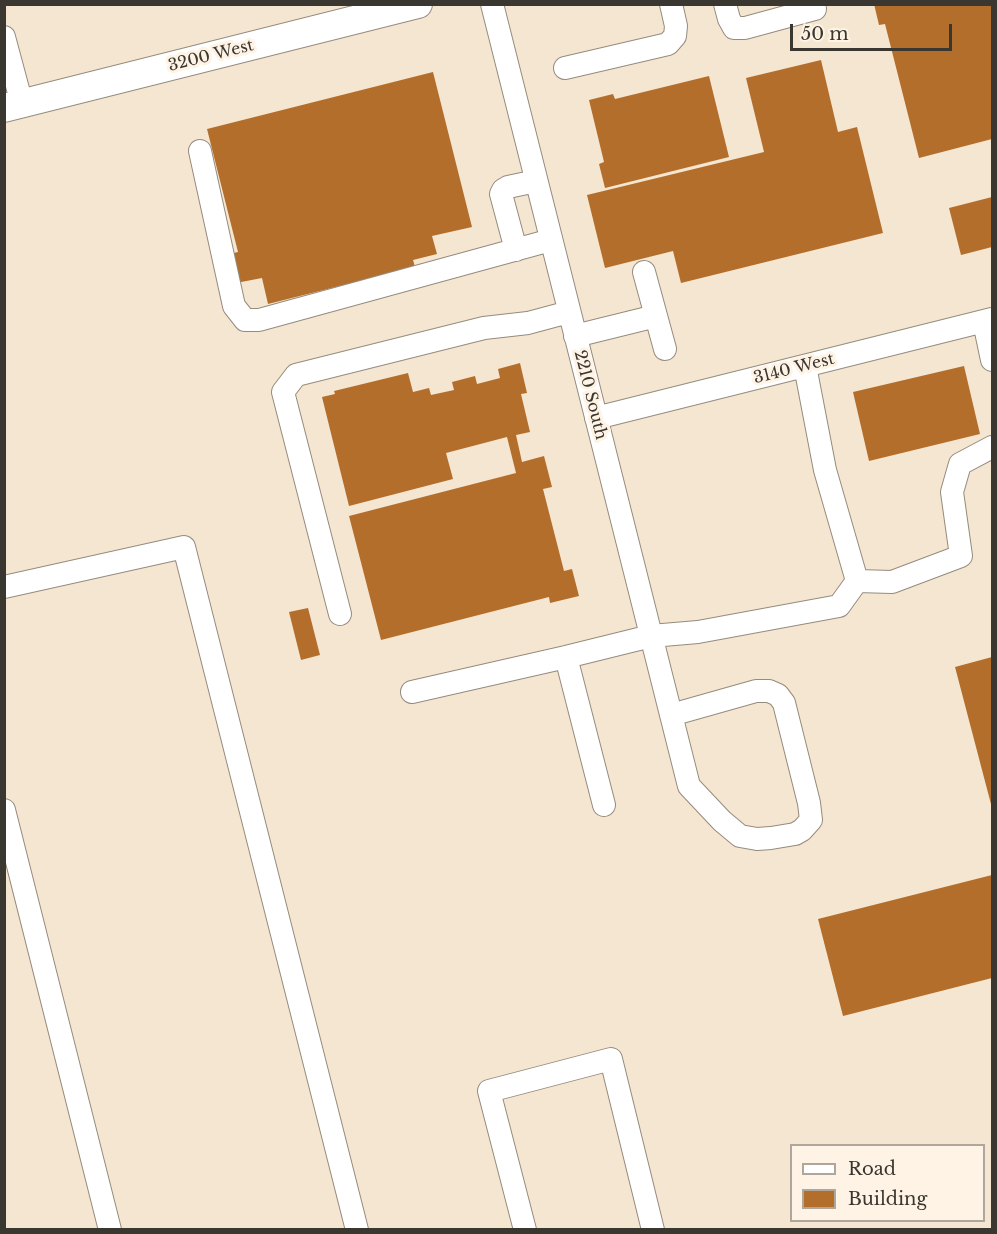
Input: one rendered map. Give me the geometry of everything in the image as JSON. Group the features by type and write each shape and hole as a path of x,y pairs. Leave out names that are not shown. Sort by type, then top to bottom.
{"main road":[{"name":"3200 West","path":"13,106 418,4"}],"street":[{"name":"2210 South","path":"492,4 569,312 576,336 596,418 651,636 671,715 689,786 722,821 740,836 757,839 795,834 811,820 809,803 784,703 778,695 770,691 756,691 671,715"},
{"path":"565,68 668,44 675,36 676,26 671,4"},
{"path":"725,4 734,28 745,28 815,9"},
{"path":"4,38 13,106"},
{"path":"200,151 234,306 245,320 259,320 551,240"},
{"path":"516,250 501,194 508,188 536,181"},
{"path":"644,272 665,349"},
{"path":"340,614 283,392 296,375 484,328 528,323 569,312"},
{"path":"576,336 656,316"},
{"path":"988,321 993,360"},
{"name":"3140 West","path":"596,418 988,321"},
{"path":"805,366 825,470 857,581"},
{"path":"857,581 892,582 961,556 952,492 960,464 993,447"},
{"path":"4,587 184,546 357,1230"},
{"path":"412,692 651,636 698,632 839,606 857,581"},
{"path":"566,657 604,805"},
{"path":"4,810 110,1230"},
{"path":"525,1230 489,1091 611,1059 653,1230"}],"shaded area":[{"path":"5,5 992,5 992,1229 5,1230"}],"building":[{"path":"874,4 992,4 992,139 919,158 885,24 879,25"},
{"path":"821,60 838,132 857,127 883,233 681,283 673,251 605,268 587,195 764,152 746,78"},
{"path":"433,72 472,227 432,236 437,254 413,260 415,267 268,304 262,278 236,283 229,254 238,252 207,129"},
{"path":"709,76 729,157 605,188 599,164 604,162 589,100 613,94 615,99"},
{"path":"992,197 992,247 961,255 949,208"},
{"path":"520,363 527,393 521,394 530,432 516,435 522,462 544,456 552,487 543,489 564,571 572,569 579,596 550,603 549,597 381,640 349,516 516,473 507,437 446,453 453,479 349,506 322,397 335,394 334,391 408,373 413,392 429,388 431,395 454,390 452,382 475,376 477,384 500,378 498,369"},
{"path":"964,366 980,434 869,461 853,392"},
{"path":"308,608 320,655 301,660 289,612"},
{"path":"992,657 992,808 955,667"},
{"path":"992,875 992,978 843,1016 818,919"}]}
